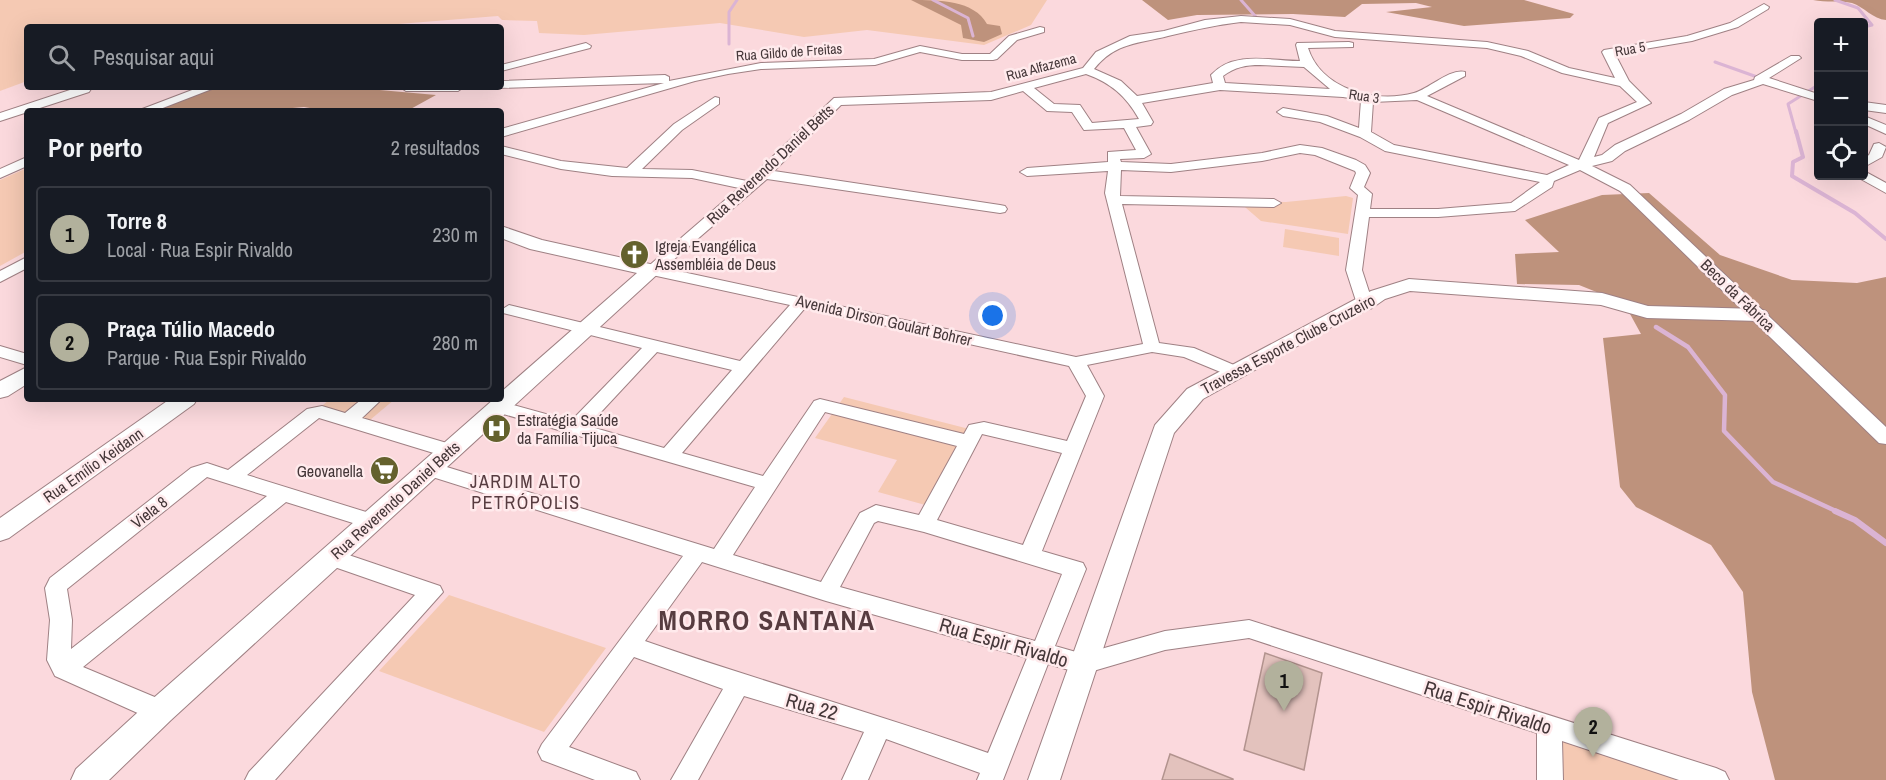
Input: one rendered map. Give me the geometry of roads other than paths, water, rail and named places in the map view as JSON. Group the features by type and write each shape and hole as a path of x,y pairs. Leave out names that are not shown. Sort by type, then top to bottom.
{"street":[{"name":"Rua 5","path":"1582,164 1603,121 1645,103 1624,83 1608,52 1688,39 1734,25 1764,7"},
{"name":"Rua Alfazema","path":"838,101 991,96 1087,70 1100,54 1134,38 1165,34 1205,23 1241,19 1288,22 1335,34 1441,39 1524,53 1566,71 1624,83"},
{"name":"Rua Gildo de Freitas","path":"504,132 693,78 762,66 876,62 920,49 962,57 993,57 1014,38 1040,30"},
{"path":"1343,93 1307,64 1301,44 1348,46 1350,34"},
{"path":"504,67 586,46"},
{"path":"1283,112 1323,119 1365,134 1390,148 1548,179 1582,164 1607,158 1620,148 1685,117 1728,92 1760,80 1795,58"},
{"path":"1220,86 1217,75 1223,69 1237,64 1274,62 1307,64"},
{"path":"1026,87 1051,108 1076,108 1088,127 1147,122 1133,96 1109,77 1087,70"},
{"path":"1418,96 1461,74"},
{"path":"504,85 693,78"},
{"path":"1760,80 1814,97"},
{"name":"Rua 3","path":"1135,100 1220,86 1343,93 1367,98 1390,99 1418,96 1582,164"},
{"path":"27,108 82,90"},
{"path":"151,108 202,90"},
{"path":"1365,134 1367,98"},
{"path":"632,171 678,127 714,101"},
{"name":"Rua Reverendo Daniel Betts","path":"87,780 160,711 586,328 764,174 838,101"},
{"path":"1868,107 1886,109"},
{"path":"0,117 24,109"},
{"path":"1868,122 1886,130"},
{"path":"1027,171 1114,161 1144,154 1127,124"},
{"path":"1868,160 1875,157 1882,147"},
{"path":"1114,161 1171,168 1262,157 1291,150 1317,151 1360,168 1363,173 1357,188 1365,194 1354,270 1365,304"},
{"path":"504,151 561,165 612,172 692,174 749,186"},
{"path":"1114,161 1114,200 1152,347"},
{"path":"0,174 24,162"},
{"name":"Beco da Fábrica","path":"1582,164 1625,188 1886,438"},
{"path":"764,174 1000,209"},
{"path":"1868,178 1886,189"},
{"path":"1362,213 1449,212 1515,207 1547,184 1548,179"},
{"path":"1114,200 1274,203"},
{"path":"504,233 537,245"},
{"path":"504,242 537,245 652,270"},
{"path":"0,277 24,264"},
{"name":"Avenida Dirson Goulart Bohrer","path":"652,270 1076,362 1152,347 1188,352 1235,372"},
{"name":"Travessa Esporte Clube Cruzeiro","path":"1044,780 1163,431 1195,394 1335,317 1365,304 1378,295 1408,285 1602,299 1647,312 1759,315"},
{"path":"669,455 801,302"},
{"path":"509,310 746,368"},
{"path":"575,429 654,345"},
{"path":"0,351 24,361"},
{"path":"1029,556 1095,396 1076,362"},
{"path":"0,372 24,363"},
{"path":"0,391 24,364"},
{"name":"Rua Emílio Keidann","path":"0,531 182,402"},
{"path":"348,420 369,402"},
{"path":"627,780 551,752 630,645 768,484 820,405 968,442"},
{"path":"499,407 768,484"},
{"path":"232,477 314,413 322,412 450,451"},
{"path":"924,524 976,429 984,428 1073,450"},
{"name":"Rua Espir Rivaldo","path":"430,469 826,592 1083,664 1131,648 1214,631 1249,629 1549,728 1716,780"},
{"name":"Viela 8","path":"63,669 59,660 61,620 56,588 60,582 198,473 211,470 372,521"},
{"path":"160,711 63,669 284,493"},
{"path":"826,592 867,518 872,514 881,513 1076,569 993,773"},
{"path":"258,780 432,592 331,557"},
{"name":"Rua 22","path":"630,645 738,684 879,726 993,773"},
{"path":"684,780 738,684"},
{"path":"855,780 879,726"},
{"path":"1549,728 1550,780"}],"waterway":[{"path":"729,44 729,12 737,0"},
{"path":"933,0 968,18 973,36"},
{"path":"1241,0 1256,17"},
{"path":"1835,0 1858,8 1866,18"},
{"path":"1868,20 1872,25 1868,26"},
{"path":"1715,62 1760,78"},
{"path":"1796,133 1788,104 1814,88"},
{"path":"1796,131 1803,157 1793,162 1792,176 1855,213 1886,239"},
{"path":"1656,327 1688,347 1725,395 1724,431 1773,482 1838,512"},
{"path":"1835,511 1855,520 1886,543"}],"place":[{"name":"Igreja Evangélica Assembléia de Deus","path":"634,255"},
{"name":"Estratégia Saúde da Família Tijuca","path":"496,429"},
{"name":"Geovanella","path":"384,471"},
{"name":"Torre 8","path":"1284,711"},
{"name":"Praça Túlio Macedo","path":"1593,757"}],"district":[{"name":"JARDIM ALTO PETRÓPOLIS","path":"526,491"},
{"name":"MORRO SANTANA","path":"767,620"}]}
